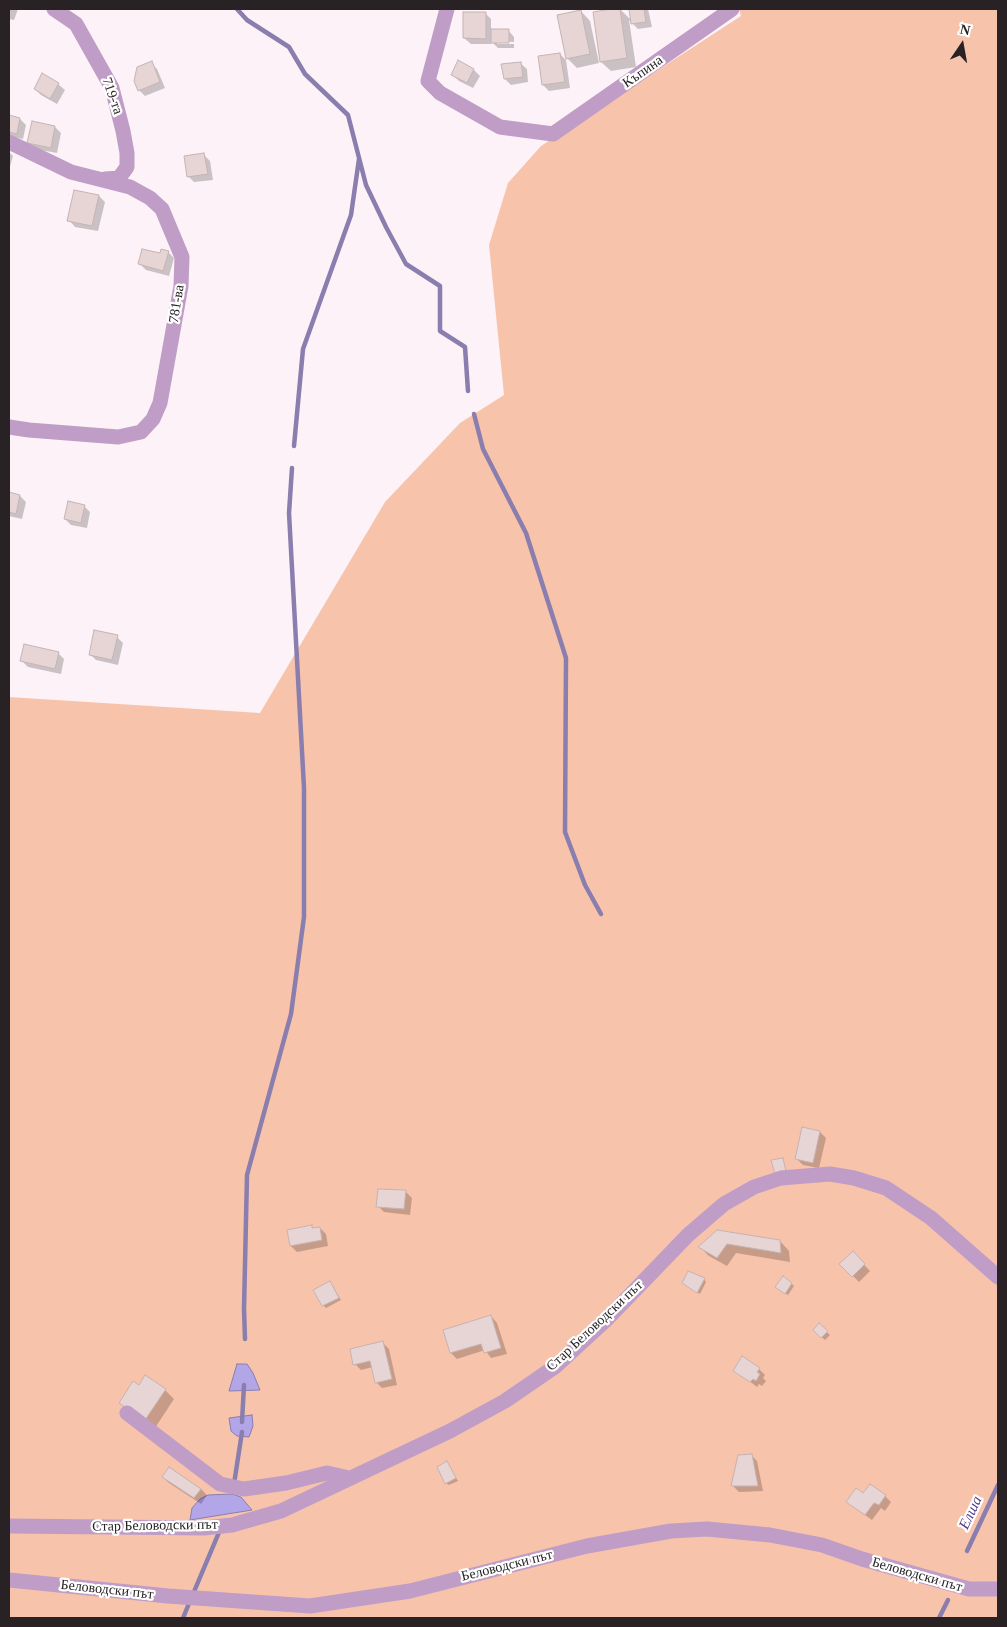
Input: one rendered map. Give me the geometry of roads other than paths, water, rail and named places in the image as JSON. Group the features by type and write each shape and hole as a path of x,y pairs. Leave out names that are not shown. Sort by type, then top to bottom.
{"street":[{"name":"719-та","path":"54,9 76,24 97,59 112,88 124,131 127,167 119,178 98,180"},
{"name":"Къпина","path":"447,9 428,81 440,93 500,127 553,134 732,9"},
{"name":"781-ва","path":"9,142 71,172 130,187 150,198 162,209 182,257 181,286 160,403 153,418 141,432 118,437 9,427"},
{"name":"Стар Беловодски път","path":"9,1526 204,1528 232,1525 281,1511 450,1431 505,1401 556,1366 607,1319 688,1235 724,1204 754,1187 781,1178 830,1174 854,1178 886,1188 931,1218 998,1277"},
{"path":"128,1413 220,1484 244,1489 327,1473 349,1478"},
{"name":"Беловодски път","path":"9,1580 168,1596 310,1606 410,1591 587,1546 671,1531 708,1529 770,1535 822,1545 862,1559 969,1589 998,1589"}],"waterway":[{"path":"237,9 247,20 289,47 305,74 348,115 366,185 386,227 406,264 440,286 440,331 465,347 468,391"},
{"path":"294,446 303,349 351,215 359,159"},
{"path":"474,414 483,449 526,533 566,658 565,832 585,885 601,914"},
{"path":"245,1339 247,1175 291,1014 304,917 304,788 289,513 292,468"},
{"path":"242,1422 244,1385"},
{"path":"234,1484 242,1432"},
{"name":"Елша","path":"967,1551 998,1485"},
{"path":"193,1594 220,1530"},
{"name":"Елша","path":"939,1618 948,1600"},
{"path":"183,1618 190,1601"}]}
